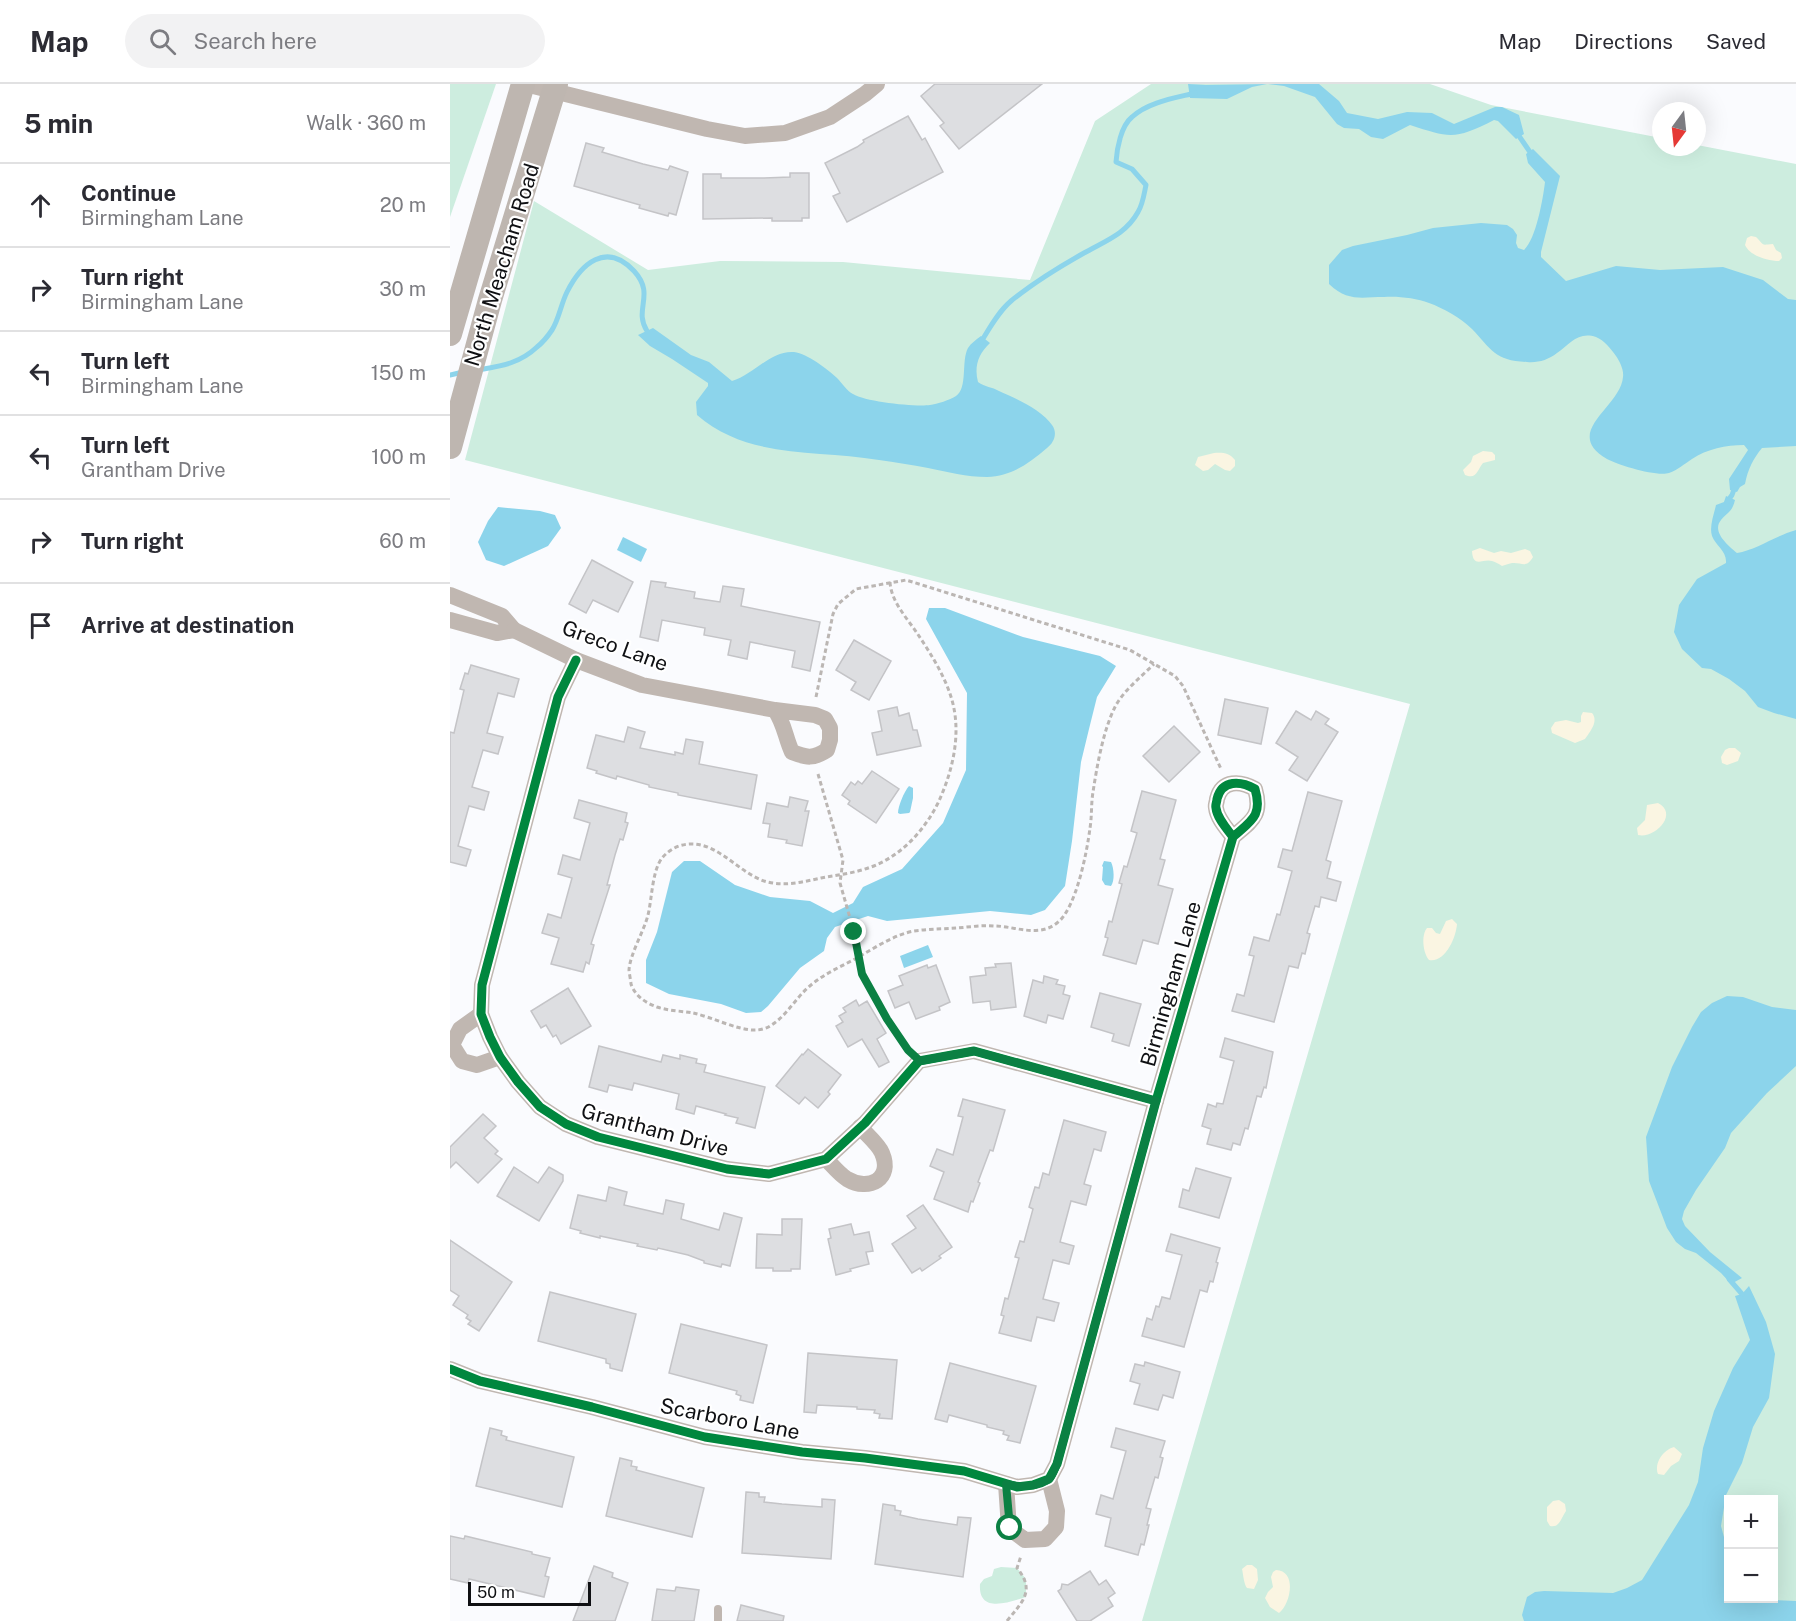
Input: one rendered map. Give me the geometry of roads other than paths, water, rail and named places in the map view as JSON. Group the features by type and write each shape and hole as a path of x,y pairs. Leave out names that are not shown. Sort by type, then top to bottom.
{"main road":[{"name":"North Meacham Road","path":"450,334 524,84"},
{"name":"North Meacham Road","path":"450,447 479,340 555,88"}],"street":[{"path":"524,84 555,88 707,129 746,136 785,133 830,117 877,84"},
{"name":"Greco Lane","path":"450,595 502,616 514,630 576,660 642,685 775,710"},
{"name":"Greco Lane","path":"450,620 497,633 514,630"},
{"name":"Grantham Drive","path":"576,660 558,697 482,985 481,1014 500,1057 540,1107 566,1124 598,1137 727,1169 769,1174 826,1159 860,1127 920,1061 974,1051 1156,1101"},
{"name":"Birmingham Lane","path":"1049,1479 1057,1464 1156,1101 1233,837"},
{"path":"481,1014 460,1029 452,1045 462,1061 477,1065 500,1057"},
{"path":"826,1159 847,1179 865,1185 877,1182 884,1174 885,1162 881,1150 860,1127"},
{"name":"Scarboro Lane","path":"450,1370 480,1381 592,1407 705,1437 802,1452 964,1471 1006,1484"},
{"path":"1049,1479 1057,1511 1056,1527 1046,1539 1026,1540 1010,1528 1006,1484 1017,1487 1033,1485 1049,1479"}],"lane":[{"path":"718,1609 718,1621"}],"water":[{"path":"1188,84 1267,84 1252,87 1227,99 1190,98"},
{"path":"1268,84 1319,84 1339,101 1347,113 1378,119 1407,112 1432,113 1454,124 1495,107 1502,107 1519,115 1524,134 1516,139 1498,121 1494,120 1461,134 1435,133 1410,125 1383,139 1371,137 1359,129 1344,128 1337,124 1315,97 1284,86"},
{"path":"1533,149 1560,176 1541,257 1566,281 1616,266 1660,270 1723,267 1763,280 1788,299 1796,300 1796,446 1762,448 1751,464 1745,484 1737,492 1730,490 1729,479 1748,450 1744,445 1710,450 1675,470 1663,474 1620,464 1607,459 1594,449 1590,439 1591,429 1620,388 1623,377 1616,356 1599,338 1579,337 1546,359 1535,362 1516,361 1495,353 1463,321 1434,305 1407,298 1349,296 1342,294 1329,284 1329,265 1342,250 1433,228 1481,223 1507,225 1517,235 1518,248 1524,250 1535,228 1545,182 1528,163 1526,154"},
{"path":"653,328 691,355 709,362 732,381 778,355 794,352 811,358 859,397 879,402 913,405 933,404 956,396 960,392 966,353 972,343 981,336 990,343 978,361 976,371 978,382 1042,414 1054,428 1054,438 1049,446 1019,468 987,477 885,461 761,446 717,429 697,415 696,402 708,383 650,346 638,335"},
{"path":"1726,496 1735,500 1718,525 1718,529 1722,538 1737,553 1796,530 1796,719 1758,707 1745,691 1729,679 1711,669 1702,668 1682,649 1674,632 1679,605 1697,579 1726,563 1725,555 1714,540 1711,529 1716,505 1724,502"},
{"path":"498,507 540,511 555,515 561,528 548,546 504,566 486,560 478,542"},
{"path":"623,537 647,549 641,562 617,550"},
{"path":"929,608 945,608 1023,637 1100,656 1116,666 1097,697 1081,762 1065,886 1045,910 1031,915 990,911 887,921 868,916 835,927 827,938 824,951 800,968 761,1012 746,1013 721,1004 669,994 646,983 646,960 657,932 672,872 684,861 700,861 735,885 770,897 810,901 833,913 853,903 863,887 902,869 943,823 966,770 967,693 926,619"},
{"path":"909,786 913,788 910,812 900,814 898,813 900,803"},
{"path":"1104,861 1111,862 1112,865 1114,878 1111,886 1105,885 1102,880"},
{"path":"928,945 933,957 904,968 900,956"},
{"path":"1727,996 1743,997 1772,1007 1796,1010 1796,1066 1767,1093 1731,1133 1725,1148 1684,1211 1682,1219 1685,1226 1710,1252 1742,1278 1731,1284 1696,1253 1676,1242 1667,1228 1649,1181 1646,1137 1672,1067 1692,1027 1701,1012 1712,1003"},
{"path":"1749,1286 1766,1322 1775,1354 1769,1398 1753,1427 1742,1463 1724,1495 1721,1526 1724,1537 1724,1603 1796,1601 1796,1621 1524,1621 1522,1615 1527,1597 1535,1592 1613,1593 1642,1580 1689,1505 1698,1482 1703,1448 1714,1411 1733,1368 1750,1340 1735,1296 1742,1294"}],"waterway":[{"path":"981,342 1006,305 1056,270 1114,236 1133,220 1141,206 1146,185 1132,169 1116,162 1122,132 1128,121 1138,112 1162,101 1195,93"},
{"path":"1517,133 1532,155"},
{"path":"478,370 516,361 539,345 549,335 567,292 579,273 587,265 604,257 624,262 640,280 644,295 642,316 647,331"},
{"path":"450,375 463,372"},
{"path":"1727,502 1736,484"},
{"path":"1729,1279 1742,1294"}]}
